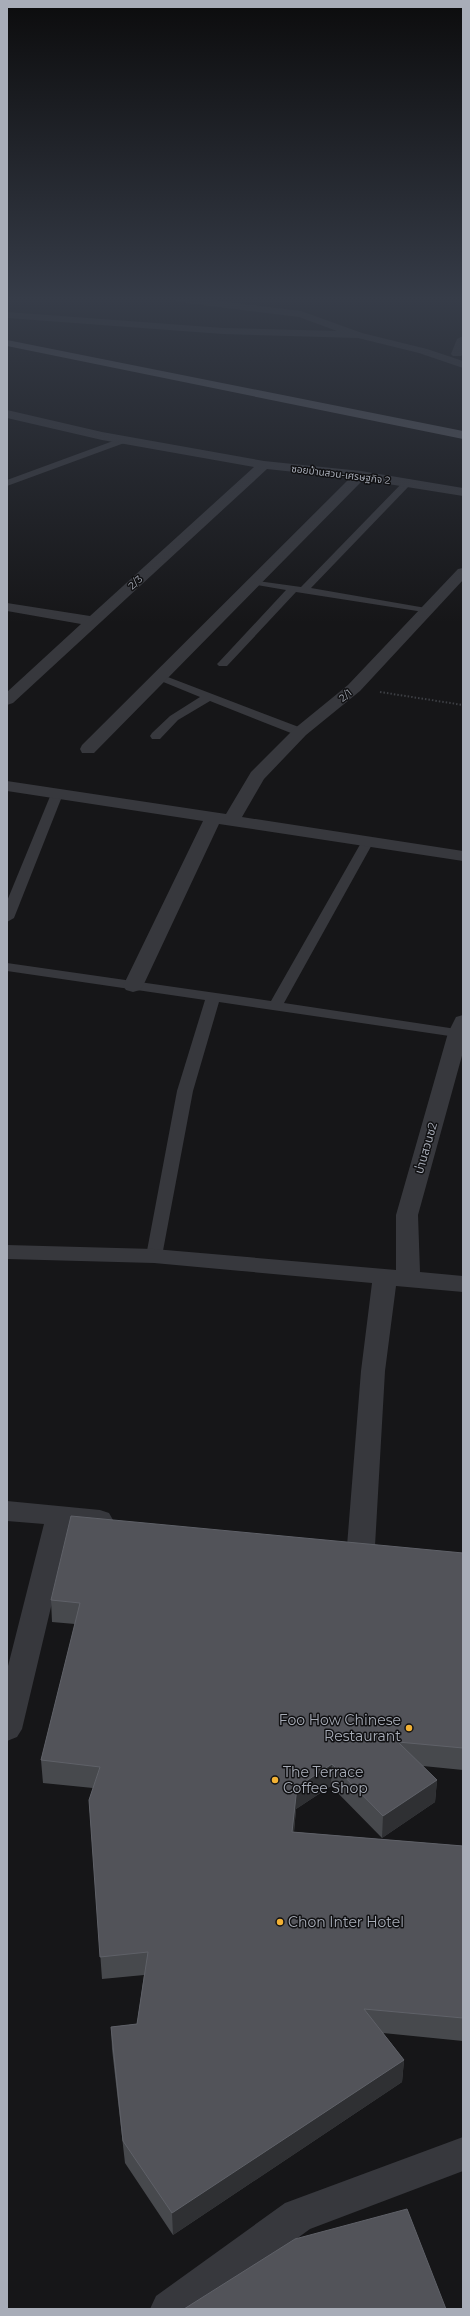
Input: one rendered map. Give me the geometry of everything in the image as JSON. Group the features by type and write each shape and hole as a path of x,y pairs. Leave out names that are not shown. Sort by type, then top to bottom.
{"main road":[{"path":"325,407 463,435"},
{"path":"371,407 463,425"}],"street":[{"name":"ซอยบ้านสวน-เศรษฐกิจ 2","path":"7,414 124,440 264,465 361,475 463,492"},
{"name":"2/3","path":"7,700 90,622 264,465"},
{"path":"88,749 361,475"},
{"name":"2/1","path":"134,986 222,819 257,776 300,732 354,688 463,572"},
{"path":"7,607 90,622"},
{"path":"7,786 463,856"},
{"name":"บ่านสวนซ2","path":"361,1546 373,1371 396,1278 407,1215 461,1029"},
{"path":"7,1252 154,1256 463,1284"},
{"path":"7,1511 122,1522"},
{"path":"7,1729 59,1516"},
{"path":"169,2309 298,2216 463,2154"}],"lane":[{"path":"8,483 124,440"},
{"path":"223,664 408,482"},
{"path":"255,582 426,611"},
{"path":"160,677 300,732"},
{"path":"156,736 174,718 208,697"},
{"path":"7,918 57,794"},
{"path":"275,1007 368,841"},
{"path":"7,967 275,1007 461,1029"},
{"path":"154,1256 185,1091 213,998"}],"path":[{"path":"354,688 463,705"}],"building":[{"name":"Chon Inter Hotel","path":"71,1516 463,1553 463,1748 398,1742 437,1780 383,1816 332,1764 297,1787 292,1832 463,1846 463,2018 364,2009 404,2060 172,2213 123,2141 111,2027 137,2024 148,1952 100,1957 89,1800 100,1767 41,1760 80,1603 51,1600"},
{"path":"407,2209 446,2309 184,2309 295,2239"}],"place":[{"name":"Foo How Chinese Restaurant","path":"409,1728"},
{"name":"The Terrace Coffee Shop","path":"275,1780"},
{"name":"Chon Inter Hotel","path":"280,1922"}]}
